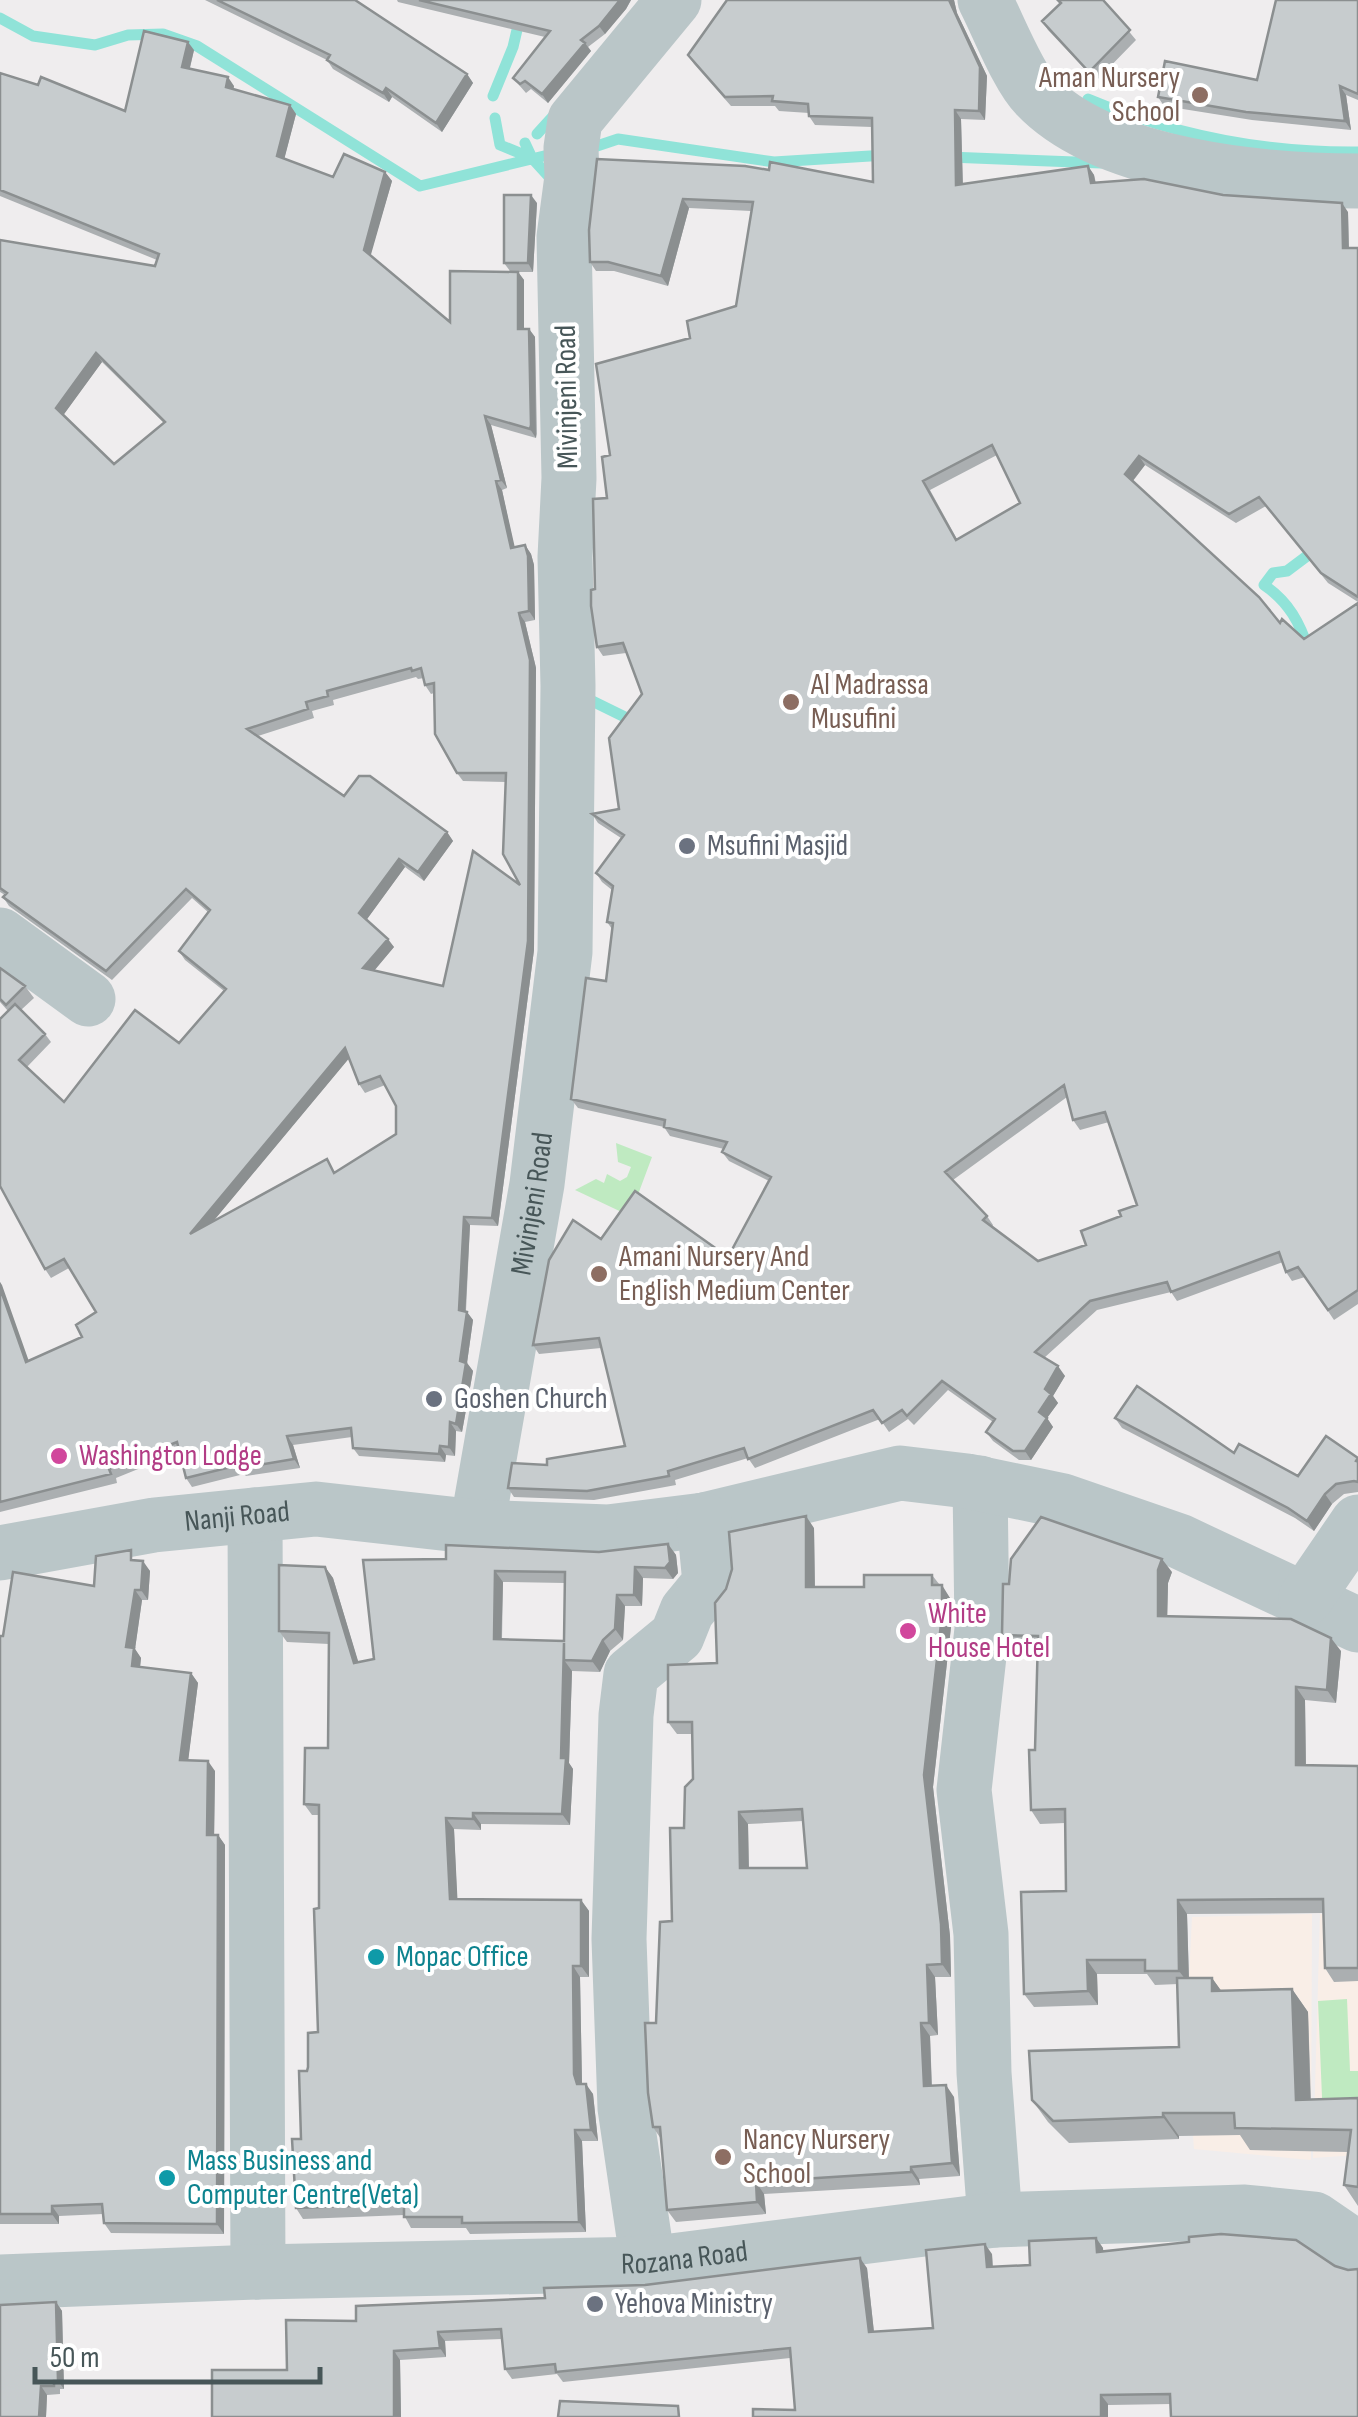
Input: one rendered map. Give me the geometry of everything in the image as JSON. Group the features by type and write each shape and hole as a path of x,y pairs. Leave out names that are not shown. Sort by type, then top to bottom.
{"street":[{"name":"Mivinjeni Road","path":"477,1527 537,1184 565,952 565,557 569,478 564,237 572,177 571,148 575,120 674,0"},
{"path":"985,0 1034,94 1064,118 1122,149 1216,170 1358,181"},
{"path":"0,935 88,999"},
{"path":"477,1527 608,1532 704,1520 900,1473 1063,1501 1179,1541 1358,1625"},
{"path":"980,1484 982,1628 964,1790 981,1934 984,2073 996,2220"},
{"name":"Nanji Road","path":"0,1553 154,1525 316,1509 477,1527"},
{"path":"255,1515 258,2272"},
{"path":"648,2264 625,2108 620,1976 626,1715 631,1674 677,1636 688,1611 710,1582 704,1520"},
{"path":"1306,1598 1358,1522"},
{"name":"Rozana Road","path":"0,2282 648,2264 996,2220 1245,2212 1314,2219 1358,2249"}],"shaded area":[{"path":"1358,1913 1358,2155 1313,2158 1320,1914"},
{"path":"1312,1914 1311,2160 1194,2149 1186,2040 1192,1917"}],"green space":[{"path":"616,1143 652,1157 630,1216 575,1190 596,1179 604,1183 607,1174 620,1181 627,1177 631,1167 618,1162"},
{"path":"1347,1999 1350,2071 1358,2071 1358,2119 1323,2121 1318,2001"}],"building":[{"path":"217,0 355,0 467,74 436,123 386,88 383,93 327,60 330,55"},
{"path":"419,0 620,0 599,26 581,40 585,43 542,94 525,81 520,84 513,78 550,31"},
{"path":"727,0 949,0 980,67 979,111 955,110 956,185 1088,166 1091,183 1144,179 1223,195 1342,203 1343,248 1358,248 1358,597 1321,573 1259,497 1229,514 1139,456 1125,474 1259,597 1280,623 1282,619 1304,639 1358,603 1358,1290 1328,1310 1298,1267 1286,1272 1279,1252 1171,1292 1167,1282 1090,1301 1035,1352 1058,1366 1045,1389 1051,1394 1039,1412 1047,1418 1025,1451 1013,1451 986,1432 995,1419 942,1381 907,1416 902,1410 882,1423 873,1410 748,1459 744,1448 668,1471 669,1476 587,1491 508,1488 512,1463 547,1465 547,1459 625,1446 599,1338 533,1345 549,1260 573,1220 601,1239 635,1191 728,1257 771,1177 722,1152 727,1142 664,1127 665,1120 571,1099 586,978 606,981 613,923 607,922 613,886 596,873 624,835 592,814 619,809 609,738 642,694 623,643 597,647 591,606 591,590 595,589 593,499 607,498 602,457 610,455 596,364 690,338 687,321 736,306 753,202 683,199 661,276 608,262 590,262 589,230 597,159 769,170 770,162 873,182 872,118 809,116 808,104 772,101 773,96 725,97 688,55","holes":["992,445 1020,503 956,540 923,481","1064,1085 1073,1120 1105,1112 1137,1205 1119,1211 1121,1216 1081,1231 1086,1245 1038,1261 983,1220 987,1216 945,1172"]},
{"path":"1058,0 1103,0 1130,30 1089,72 1042,21 1061,3"},
{"path":"1276,0 1358,0 1358,94 1340,86 1345,121 1246,112 1158,97 1165,61 1257,80"},
{"path":"144,31 188,42 182,67 228,77 226,87 290,105 277,156 333,177 344,154 385,172 364,250 450,322 450,271 518,272 518,329 529,329 531,425 530,429 485,416 501,480 496,481 511,548 525,545 528,556 529,611 519,613 530,660 528,941 492,1218 464,1217 459,1310 467,1312 460,1361 466,1363 456,1424 450,1422 449,1447 440,1446 439,1454 353,1448 351,1428 287,1436 294,1459 240,1468 239,1465 186,1478 177,1442 109,1469 111,1474 0,1502 0,1288 26,1362 82,1337 76,1325 96,1312 64,1259 45,1269 0,1186 0,1019 15,1004 45,1034 19,1060 64,1102 135,1010 179,1043 226,989 179,951 210,910 186,889 106,971 3,897 7,893 0,888 0,240 155,266 159,254 0,190 0,73 38,85 41,77 125,111","holes":["96,353 165,422 114,464 56,408","421,668 425,685 434,683 435,734 457,773 506,773 503,854 520,885 473,851 443,986 363,968 388,939 359,913 399,859 418,872 447,832 370,776 359,776 344,796 247,729 308,709 306,702 328,696 327,691","345,1048 359,1084 380,1076 396,1106 396,1134 334,1173 327,1159 190,1234"]},
{"path":"504,195 531,195 528,263 504,263"},
{"path":"0,968 25,986 6,1005 0,999"},
{"path":"1137,1386 1234,1453 1239,1444 1298,1476 1326,1436 1358,1458 1358,1482 1336,1484 1307,1521 1115,1418"},
{"path":"806,1516 806,1587 864,1587 864,1575 932,1575 932,1585 942,1585 924,1775 942,1964 927,1965 929,2023 921,2023 924,2086 946,2085 952,2163 911,2167 911,2172 756,2182 757,2202 667,2210 660,2127 653,2127 648,2093 645,2023 656,2023 660,1922 672,1921 670,1828 684,1828 685,1787 693,1779 692,1722 668,1722 668,1665 717,1663 715,1603 726,1589 732,1569 729,1532","holes":["802,1809 807,1868 740,1868 739,1812"]},
{"path":"1041,1517 1162,1559 1158,1570 1158,1616 1291,1619 1331,1638 1327,1690 1296,1687 1296,1765 1358,1766 1358,1968 1325,1968 1323,1899 1178,1900 1179,1971 1145,1971 1145,1960 1087,1960 1088,1991 1024,1994 1021,1892 1066,1891 1065,1809 1031,1810 1029,1750 1035,1750 1038,1636 1002,1635 1003,1584 1009,1584 1011,1559"},
{"path":"668,1544 670,1562 665,1568 635,1567 634,1595 617,1595 615,1629 603,1640 592,1661 564,1660 564,1643 561,1758 566,1758 562,1814 473,1813 473,1819 446,1818 450,1899 581,1900 581,1966 573,1966 574,2074 577,2084 586,2084 591,2130 575,2130 579,2222 462,2223 462,2217 404,2217 404,2204 296,2208 292,2139 301,2139 299,2071 307,2071 308,2067 308,2033 318,2032 314,1909 319,1908 319,1805 304,1804 305,1748 328,1748 329,1633 279,1631 279,1565 325,1567 354,1663 374,1659 363,1560 446,1559 446,1545 599,1552","holes":["495,1571 565,1572 564,1641 494,1639"]},
{"path":"131,1550 131,1560 143,1561 141,1590 135,1590 126,1647 134,1648 132,1666 191,1673 180,1760 208,1761 207,1835 218,1835 217,2224 104,2223 102,2204 52,2206 52,2214 0,2214 0,1636 13,1572 94,1586 96,1556"},
{"path":"1177,1978 1212,1978 1212,1991 1292,1989 1296,2100 1358,2098 1358,2187 1344,2185 1351,2130 1235,2128 1234,2113 1163,2113 1163,2117 1053,2121 1032,2100 1029,2051 1179,2047"},
{"path":"1221,2234 1296,2240 1335,2266 1358,2269 1358,2417 1171,2417 1170,2394 1101,2395 1101,2417 753,2417 753,2409 795,2410 790,2348 556,2372 555,2364 505,2369 501,2329 438,2332 440,2348 394,2351 394,2417 212,2417 212,2370 287,2370 286,2320 356,2321 356,2306 545,2298 544,2288 645,2285 860,2258 869,2332 933,2328 926,2250 985,2244 987,2267 1030,2265 1029,2241 1096,2238 1097,2252 1189,2242 1189,2237"},
{"path":"56,2302 58,2381 54,2381 54,2386 41,2386 39,2417 0,2417 0,2305"},
{"path":"560,2401 678,2406 679,2417 558,2417"}],"waterway":[{"path":"493,96 513,47 524,0"},
{"path":"0,18 33,36 95,45 128,35 163,34 197,46 420,186 544,156"},
{"path":"1088,99 1154,123 1220,140 1288,149 1358,152"},
{"path":"537,134 557,112"},
{"path":"495,118 500,145 532,158"},
{"path":"588,149 618,139 774,162 886,155"},
{"path":"525,143 532,158 552,180"},
{"path":"949,157 1101,163"},
{"path":"1309,651 1292,614 1264,585 1273,573 1287,571 1319,547"},
{"path":"582,696 637,723"}],"place":[{"name":"Aman Nursery School","path":"1200,95"},
{"name":"Al Madrassa Musufini","path":"791,702"},
{"name":"Msufini Masjid","path":"687,846"},
{"name":"Amani Nursery And English Medium Center","path":"599,1274"},
{"name":"Goshen Church","path":"434,1399"},
{"name":"Washington Lodge","path":"59,1456"},
{"name":"White House Hotel","path":"908,1631"},
{"name":"Mopac Office","path":"376,1957"},
{"name":"Nancy Nursery School","path":"723,2157"},
{"name":"Mass Business and Computer Centre(Veta)","path":"167,2178"},
{"name":"Yehova Ministry","path":"595,2304"}]}
